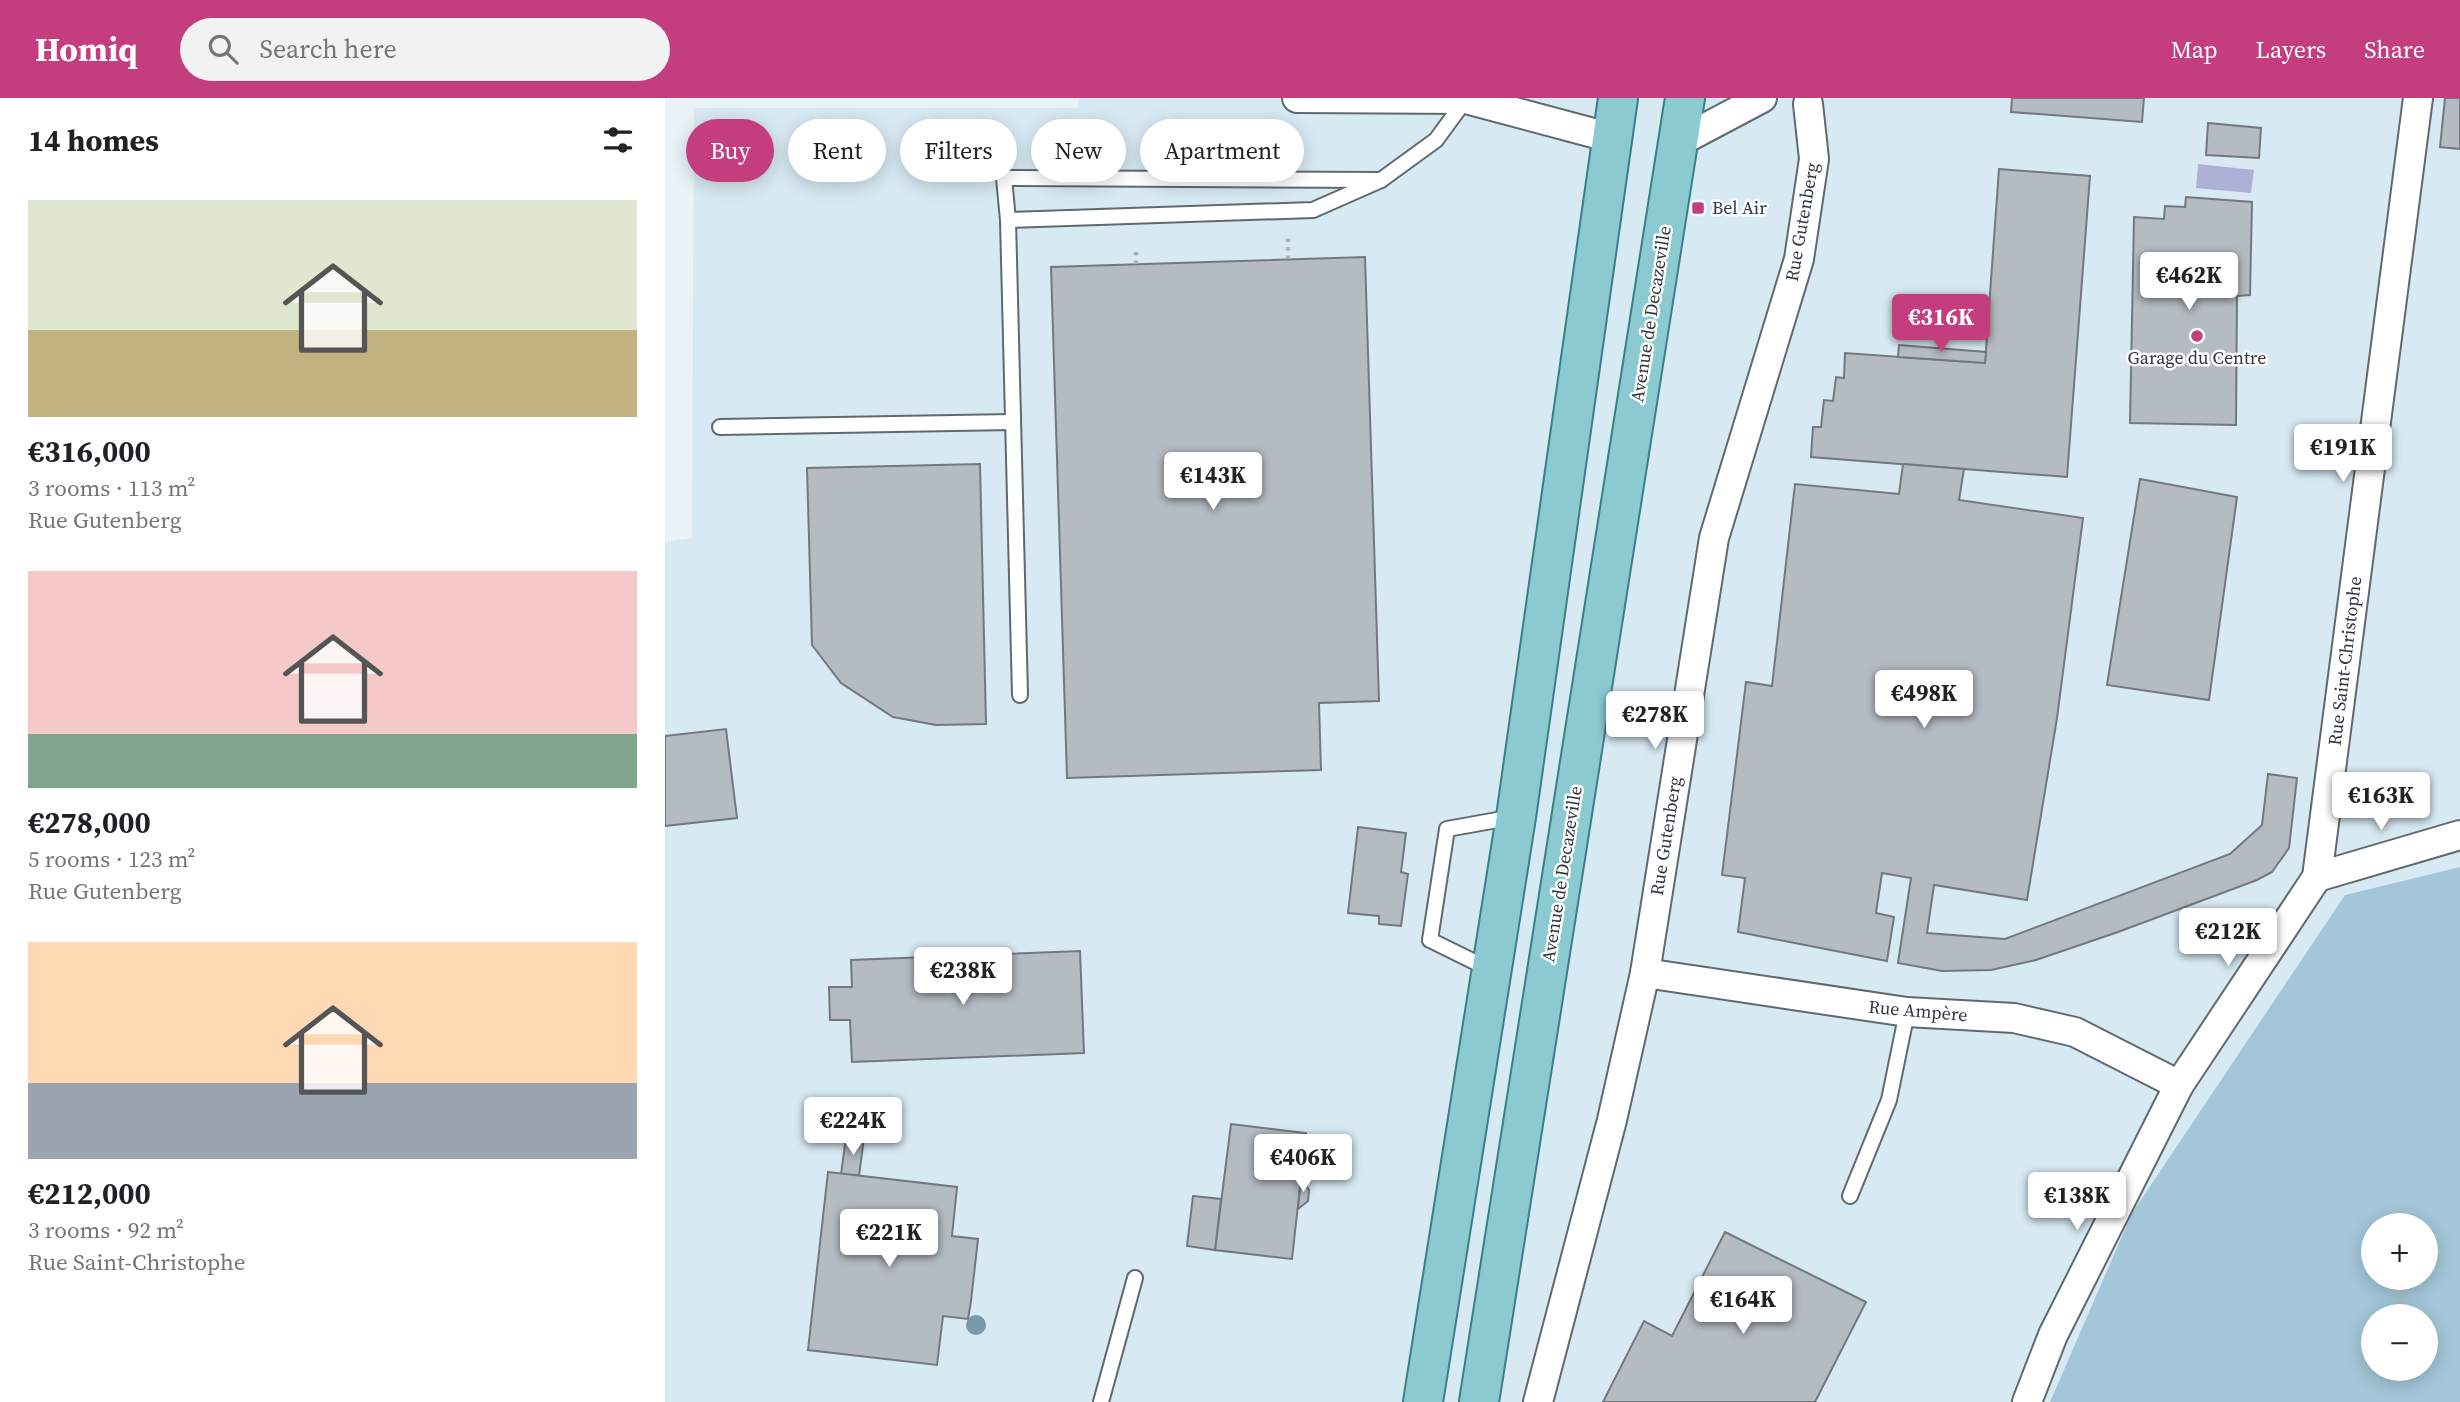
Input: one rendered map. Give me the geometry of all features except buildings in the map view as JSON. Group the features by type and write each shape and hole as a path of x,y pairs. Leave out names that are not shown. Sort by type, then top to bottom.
{"main road":[{"path":"1423,1402 1515,817 1618,98"},
{"name":"Avenue de Decazeville","path":"1479,1402 1685,98"}],"street":[{"path":"1297,98 1469,99 1612,138"},
{"path":"1678,143 1762,98"},
{"name":"Rue Gutenberg","path":"1538,1402 1612,1120 1645,973 1714,538 1799,259 1814,159 1809,101 1775,98"},
{"name":"Rue Saint-Christophe","path":"2027,1402 2053,1335 2179,1085 2317,877 2418,98"},
{"path":"2317,877 2460,835"},
{"name":"Rue Ampère","path":"1645,973 1907,1012 2014,1018 2075,1032 2179,1085"}],"lane":[{"path":"1008,220 1313,209 1381,180 1436,140 1469,99"},
{"path":"1020,695 1008,220 1004,178 1381,180"},
{"path":"720,427 1013,422"},
{"path":"1491,970 1430,940 1447,829 1515,817"},
{"path":"1850,1196 1889,1100 1907,1012"},
{"path":"1101,1402 1135,1278"}],"path":[{"path":"1288,235 1288,259"},
{"path":"1136,247 1136,264"}],"shaded area":[{"path":"1079,98 2460,98 2460,867 2345,895 2132,1213 2050,1402 665,1402 665,542 692,538 694,182 774,182 774,119 694,119 694,108 1078,108"},
{"path":"2198,164 2254,170 2251,193 2196,188"},
{"path":"2460,867 2460,1402 2050,1402 2132,1213 2345,895"}],"place":[{"name":"Bel Air","path":"1698,208"},
{"name":"Garage du Centre","path":"2197,336"}]}
